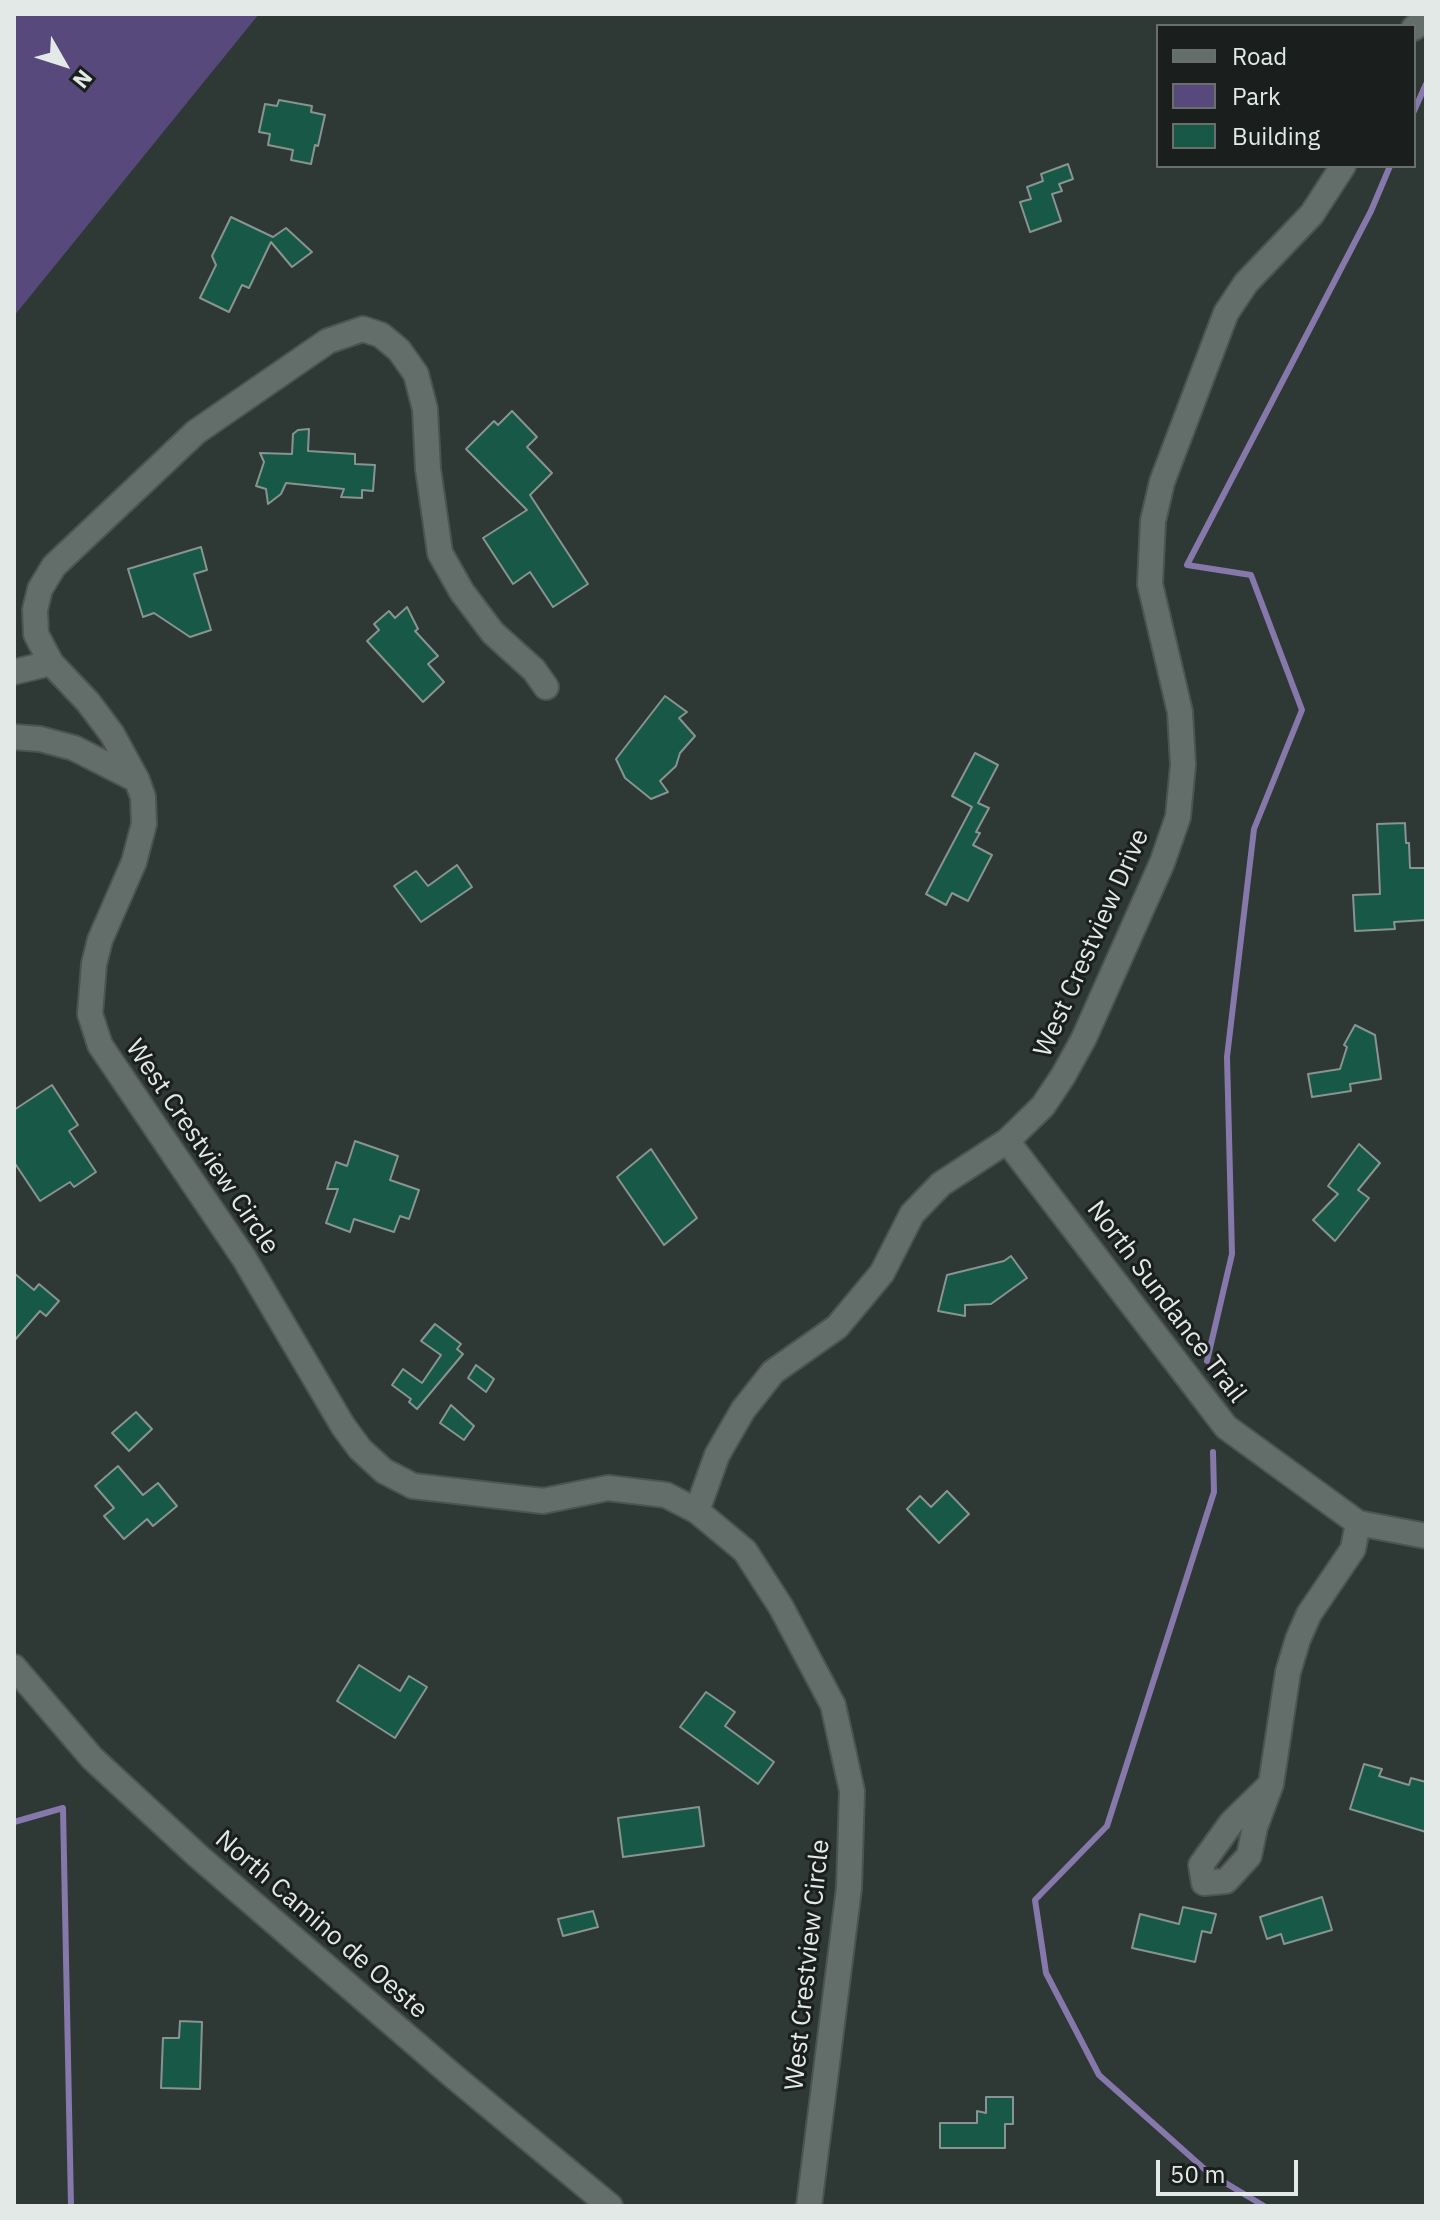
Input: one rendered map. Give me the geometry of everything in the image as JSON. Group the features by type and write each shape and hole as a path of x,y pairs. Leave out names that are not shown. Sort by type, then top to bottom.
{"street":[{"name":"West Crestview Drive","path":"697,1511 717,1455 743,1410 773,1372 837,1327 882,1273 912,1214 941,1184 1007,1141 1043,1106 1077,1051 1162,863 1178,817 1183,765 1180,712 1150,584 1153,521 1162,482 1226,313 1246,283 1312,214 1342,168"},
{"name":"West Crestview Circle","path":"546,687 534,670 493,633 462,592 440,553 424,515 425,409 416,374 399,350 381,335 363,329 328,341 196,432 54,566 40,589 35,610 36,634 51,663 112,734 143,797 144,824 134,862 100,940 94,964 90,1014 100,1045 244,1258 343,1426 360,1449 384,1471 413,1486 543,1501 608,1488 666,1495 697,1511 745,1551 781,1607 833,1705 852,1791 849,1888 809,2206"},
{"path":"14,672 51,663"},
{"path":"14,737 40,739 74,748 137,780"},
{"name":"North Sundance Trail","path":"1007,1141 1226,1427 1358,1523 1426,1536"},
{"path":"1271,1784 1288,1672 1298,1639 1309,1614 1353,1549 1358,1523"},
{"name":"North Camino de Oeste","path":"14,1667 92,1758 177,1838 452,2075 610,2206"}],"green space":[{"path":"14,14 259,14 14,316"}],"building":[{"path":"279,100 312,106 311,112 325,115 311,164 291,160 293,150 268,145 270,134 259,132 265,104 277,106"},
{"path":"1068,164 1073,179 1059,184 1062,191 1052,194 1061,221 1030,232 1020,202 1031,199 1027,187 1043,181 1041,174"},
{"path":"231,217 273,237 286,228 312,252 292,267 271,242 249,288 242,285 229,312 200,298 216,265 212,256"},
{"path":"512,411 537,437 527,447 552,473 530,495 588,584 553,607 530,572 513,584 483,538 527,510 466,449 494,421 498,425"},
{"path":"309,429 308,451 355,454 355,464 375,465 373,491 362,490 362,498 341,497 344,489 286,483 281,494 268,504 266,489 256,486 264,462 260,453 292,454 293,434"},
{"path":"201,547 207,570 194,574 211,630 190,637 154,613 143,617 128,569"},
{"path":"407,607 418,629 415,631 438,656 428,664 444,682 423,702 367,641 379,630 374,624 389,611 395,618"},
{"path":"665,696 687,712 679,718 695,736 680,753 676,766 660,781 668,792 651,799 625,778 616,759"},
{"path":"975,753 998,765 978,803 989,808 976,832 980,833 973,845 992,855 968,901 952,893 946,905 926,894 972,807 952,796"},
{"path":"1405,823 1410,868 1426,868 1426,920 1394,922 1395,929 1355,931 1353,895 1380,894 1377,824"},
{"path":"457,865 472,887 421,922 394,886 416,871 428,886"},
{"path":"1355,1025 1375,1035 1381,1079 1350,1084 1351,1091 1312,1097 1308,1074 1340,1069 1347,1047 1344,1045"},
{"path":"52,1085 78,1125 69,1131 96,1172 74,1187 70,1182 40,1201 14,1162 14,1110"},
{"path":"355,1141 398,1156 390,1180 419,1190 409,1219 400,1216 394,1232 354,1219 350,1232 326,1223 338,1189 327,1189 336,1162 347,1166"},
{"path":"1359,1144 1380,1163 1358,1190 1369,1198 1335,1241 1313,1220 1338,1194 1328,1186"},
{"path":"651,1149 697,1218 664,1245 617,1177"},
{"path":"1011,1256 1027,1278 991,1304 965,1305 965,1316 938,1311 947,1275 1004,1261"},
{"path":"14,1273 34,1290 39,1284 59,1301 46,1316 40,1311 14,1341"},
{"path":"435,1324 461,1344 457,1349 463,1354 417,1409 409,1402 411,1399 392,1385 403,1369 422,1383 441,1355 421,1341"},
{"path":"476,1365 494,1379 486,1392 468,1378"},
{"path":"451,1405 474,1426 464,1440 440,1423"},
{"path":"136,1412 152,1429 129,1451 112,1433"},
{"path":"118,1466 143,1495 158,1483 177,1506 153,1526 147,1519 124,1539 104,1516 114,1508 95,1486"},
{"path":"947,1491 969,1514 939,1543 907,1509 920,1496 931,1507"},
{"path":"359,1665 400,1691 409,1676 427,1687 395,1738 337,1701"},
{"path":"706,1692 735,1712 725,1726 774,1762 758,1784 680,1727"},
{"path":"1364,1764 1382,1769 1379,1776 1409,1785 1411,1778 1426,1782 1426,1832 1350,1809"},
{"path":"699,1807 704,1846 623,1857 618,1818"},
{"path":"1322,1897 1332,1930 1284,1944 1281,1934 1267,1939 1260,1917"},
{"path":"1183,1907 1216,1914 1211,1933 1202,1931 1195,1962 1132,1948 1140,1914 1179,1924"},
{"path":"593,1911 598,1927 563,1936 558,1919"},
{"path":"180,2021 202,2022 200,2089 161,2088 163,2038 179,2038"},
{"path":"986,2097 1013,2097 1013,2124 1005,2124 1005,2148 940,2148 940,2123 977,2123 977,2111 986,2113"}],"waterway":[{"path":"1416,106 1426,84"},
{"path":"1207,1361 1232,1254 1227,1057 1254,829 1302,710 1251,575 1187,565 1371,211 1389,168"},
{"path":"1213,1452 1214,1492 1107,1826 1035,1900 1046,1973 1099,2075 1209,2173 1264,2206"},
{"path":"14,1822 63,1808 71,2206"}]}
